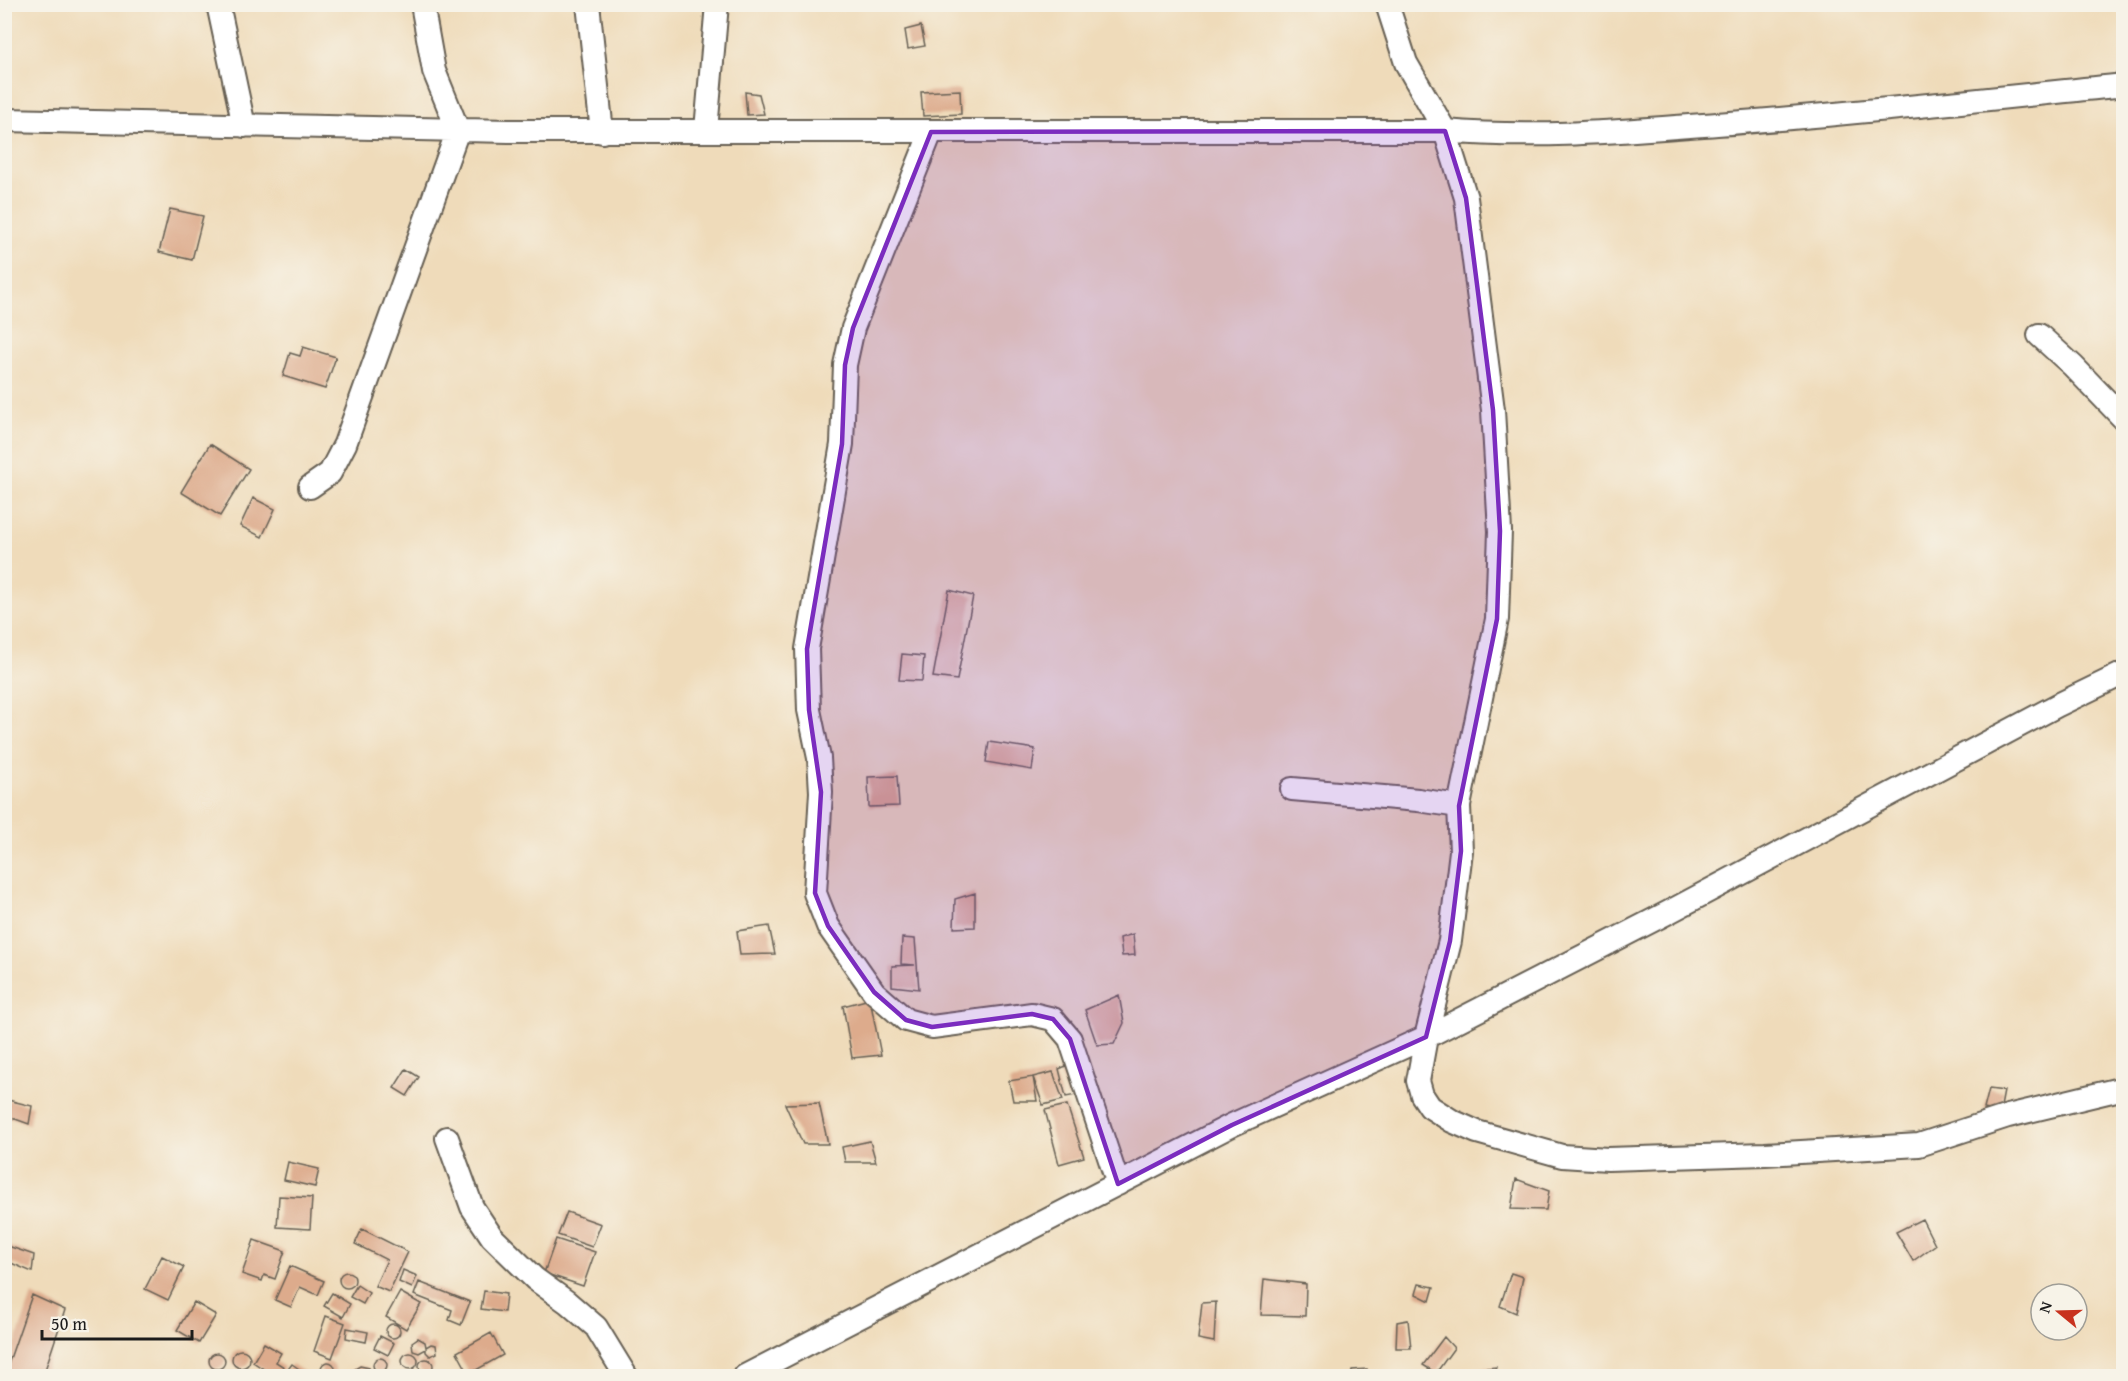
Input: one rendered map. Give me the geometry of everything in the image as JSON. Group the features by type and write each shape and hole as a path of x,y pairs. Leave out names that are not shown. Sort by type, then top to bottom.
{"street":[{"path":"218,4 244,126"},
{"path":"310,487 330,473 345,444 458,130 434,71 422,4"},
{"path":"588,4 602,132"},
{"path":"706,130 717,4"},
{"path":"1387,4 1406,63 1445,131 1466,198 1493,410 1500,531 1497,619 1459,806 1461,851 1450,941 1426,1037 1418,1081 1422,1095 1430,1107 1452,1121 1477,1132 1562,1156 1608,1159 1743,1155 1919,1144 2008,1116 2124,1088"},
{"path":"4,120 602,132 706,130 1445,131 1484,134 1638,130 1805,118 2124,85"},
{"path":"931,132 853,328 845,365 842,444 807,649 809,710 819,758 821,792 814,894 828,926 874,992 906,1020 932,1027 1032,1014 1053,1019 1070,1039 1118,1184"},
{"path":"2039,335 2073,366 2124,419"},
{"path":"745,1377 1232,1125 1426,1037 1669,912 2058,705 2124,673"},
{"path":"1292,789 1419,800 1459,806"},
{"path":"447,1138 472,1207 492,1237 535,1279 596,1327 626,1377"}],"highlighted area":[{"path":"1445,131 1466,198 1493,410 1500,531 1497,619 1459,806 1461,851 1450,941 1426,1037 1232,1125 1118,1184 1070,1039 1053,1019 1032,1014 932,1027 906,1020 874,992 828,926 815,893 821,792 809,710 807,649 842,444 845,365 853,328 931,132"}],"building":[{"path":"921,26 925,46 908,49 905,30"},
{"path":"960,90 961,114 923,116 921,92"},
{"path":"745,92 759,94 764,114 747,115"},
{"path":"170,209 203,216 192,260 159,252"},
{"path":"303,347 336,357 325,389 283,376 290,353 300,356"},
{"path":"210,444 249,469 220,516 181,492"},
{"path":"253,498 275,509 262,537 240,526"},
{"path":"949,590 973,596 957,680 933,677"},
{"path":"902,654 924,656 922,681 899,680"},
{"path":"989,742 1035,749 1032,770 986,762"},
{"path":"897,776 899,806 869,807 868,777"},
{"path":"975,893 975,927 954,928 955,899"},
{"path":"769,926 775,954 740,955 737,931"},
{"path":"1133,934 1135,955 1122,956 1120,938"},
{"path":"902,938 915,939 919,989 892,986 892,966 915,965 901,964"},
{"path":"1119,995 1124,1023 1114,1044 1097,1045 1085,1010"},
{"path":"870,999 881,1055 852,1058 843,1006"},
{"path":"1073,1063 1082,1094 1066,1097 1059,1069"},
{"path":"406,1069 419,1077 407,1096 394,1088"},
{"path":"1053,1072 1063,1100 1043,1105 1033,1077"},
{"path":"1033,1077 1037,1101 1013,1101 1009,1081"},
{"path":"1989,1089 2004,1091 2000,1112 1984,1109"},
{"path":"4,1099 32,1106 29,1124 4,1115"},
{"path":"819,1103 828,1144 803,1144 785,1104"},
{"path":"1067,1105 1084,1157 1059,1164 1045,1110"},
{"path":"870,1141 876,1162 845,1162 842,1147"},
{"path":"288,1162 319,1169 315,1187 284,1180"},
{"path":"1516,1179 1549,1191 1546,1210 1511,1209"},
{"path":"279,1196 312,1198 310,1229 277,1227"},
{"path":"567,1212 601,1224 592,1247 558,1235"},
{"path":"1922,1219 1935,1245 1913,1261 1896,1232"},
{"path":"362,1229 408,1252 389,1292 375,1286 387,1260 355,1244"},
{"path":"556,1239 595,1252 583,1286 544,1273"},
{"path":"254,1240 285,1251 275,1279 264,1275 262,1281 242,1274"},
{"path":"5,1245 34,1255 32,1272 4,1260"},
{"path":"162,1256 184,1267 168,1300 145,1289"},
{"path":"290,1266 324,1281 318,1295 300,1287 291,1307 275,1300"},
{"path":"403,1270 417,1276 412,1288 399,1282"},
{"path":"344,1272 350,1272 355,1280 353,1286 344,1288 339,1283 339,1277"},
{"path":"1511,1273 1523,1277 1516,1313 1500,1306"},
{"path":"1264,1279 1306,1284 1305,1316 1261,1315"},
{"path":"419,1282 470,1302 461,1325 449,1320 452,1310 414,1295"},
{"path":"1419,1284 1434,1287 1430,1301 1416,1294"},
{"path":"357,1285 369,1293 363,1304 350,1297"},
{"path":"484,1291 506,1294 504,1312 481,1309"},
{"path":"400,1292 421,1304 406,1329 386,1317"},
{"path":"332,1293 350,1304 343,1317 324,1306"},
{"path":"32,1295 65,1310 43,1376 4,1376"},
{"path":"194,1302 216,1315 199,1343 177,1330"},
{"path":"1216,1302 1214,1342 1198,1339 1202,1303"},
{"path":"326,1316 345,1323 332,1358 314,1351"},
{"path":"1408,1320 1411,1348 1396,1348 1397,1322"},
{"path":"393,1324 398,1326 400,1331 398,1336 393,1338 388,1336 386,1331 388,1326"},
{"path":"347,1328 368,1332 366,1342 346,1338"},
{"path":"491,1333 503,1355 469,1374 457,1352"},
{"path":"380,1336 394,1343 388,1355 374,1348"},
{"path":"1444,1337 1454,1348 1436,1373 1423,1365"},
{"path":"418,1338 425,1342 426,1347 431,1344 436,1345 437,1353 430,1356 426,1349 419,1353 413,1351 412,1342"},
{"path":"264,1343 281,1353 276,1362 284,1367 279,1376 262,1376 265,1370 253,1362"},
{"path":"241,1350 247,1353 250,1359 247,1365 241,1368 235,1365 232,1359 235,1353"},
{"path":"214,1353 220,1353 225,1361 223,1367 214,1369 209,1364 209,1358"},
{"path":"410,1353 418,1361 410,1369 402,1361"},
{"path":"380,1358 385,1360 387,1365 385,1370 380,1372 375,1370 373,1365 375,1360"},
{"path":"426,1359 431,1361 433,1366 431,1371 426,1373 421,1371 419,1366 421,1361"},
{"path":"325,1362 331,1362 335,1369 331,1376 325,1376 321,1372 321,1366"},
{"path":"292,1364 305,1373 302,1376 283,1376"},
{"path":"360,1366 369,1368 372,1376 352,1376 355,1369"},
{"path":"1496,1367 1494,1376 1477,1376 1478,1369"},
{"path":"1367,1369 1366,1376 1351,1376 1352,1370"}]}
